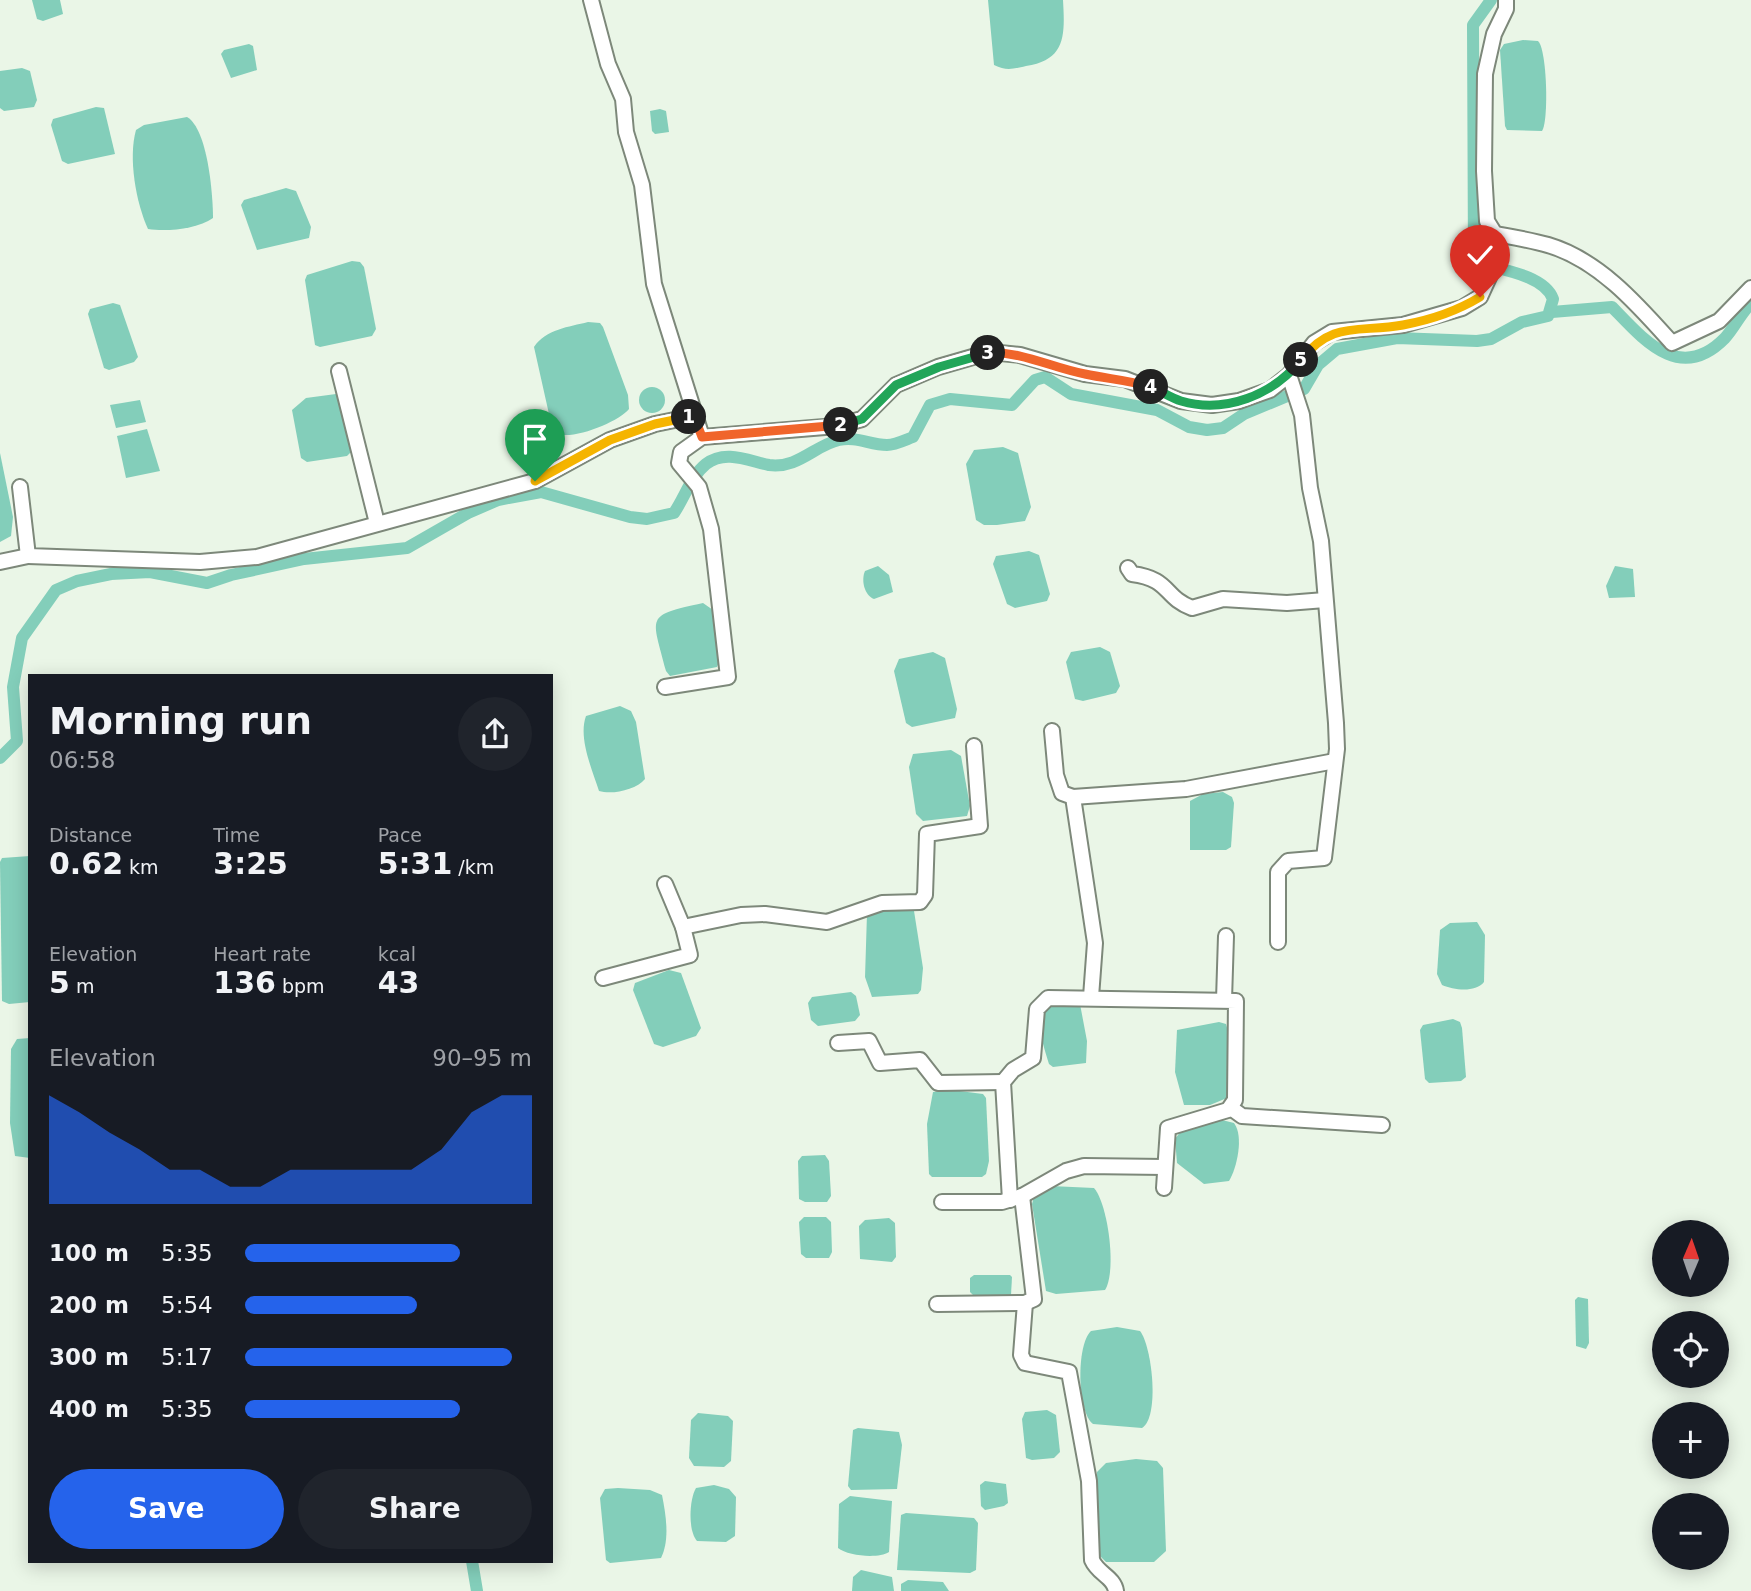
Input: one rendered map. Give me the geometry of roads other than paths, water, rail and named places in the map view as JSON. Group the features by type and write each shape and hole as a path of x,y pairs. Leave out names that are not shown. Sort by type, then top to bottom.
{"street":[{"path":"591,0 608,64 623,99 626,132 642,185 654,284 702,437"},
{"path":"665,687 728,677 711,529 699,487 679,463 681,452 702,437 836,426 862,419 896,385 939,367 990,352 1020,355 1084,374 1125,379 1181,401 1213,405 1239,401 1270,390 1289,375 1314,343 1332,332 1403,325 1462,308 1480,297 1494,268 1494,234 1487,221 1485,196 1485,74 1494,34 1506,9 1506,0"},
{"path":"1494,234 1550,245 1591,265 1638,305 1672,343 1719,321 1751,288"},
{"path":"339,371 377,523"},
{"path":"1278,942 1279,872 1288,861 1324,858 1335,761 1336,723 1321,541 1310,488 1302,415 1289,375"},
{"path":"0,562 28,556 200,562 257,557 535,481 610,440 655,424 694,416"},
{"path":"20,487 28,556"},
{"path":"1128,568 1132,574 1158,579 1173,596 1192,608 1223,599 1286,603 1325,600"},
{"path":"1052,731 1056,775 1062,793 1073,797 1186,789 1335,761"},
{"path":"683,927 741,915 765,914 827,922 882,903 920,902 925,895 927,834 980,826 974,746"},
{"path":"1073,797 1094,943 1091,997"},
{"path":"603,978 690,955 683,927 665,884"},
{"path":"1224,1000 1226,936"},
{"path":"937,1304 1025,1303 1034,1299 1016,1198 1003,1082 1013,1070 1033,1058 1037,1009 1041,1002 1048,998 1091,997 1236,1000 1236,1092 1231,1108"},
{"path":"838,1043 869,1041 880,1063 920,1060 938,1083 1003,1082"},
{"path":"1231,1108 1242,1116 1382,1125"},
{"path":"1164,1188 1168,1128 1231,1108"},
{"path":"942,1202 1016,1198 1046,1180 1084,1166 1165,1167"},
{"path":"1025,1303 1021,1355 1025,1363 1069,1372 1089,1482 1092,1560 1095,1568 1113,1581 1116,1591"}],"water":[{"path":"32,0 60,0 63,14 43,21 37,19"},
{"path":"988,0 1063,0 1063,35 1056,52 1039,63 1013,69 994,65"},
{"path":"1523,40 1538,41 1541,47 1546,100 1542,131 1507,130 1505,126 1500,50 1504,44"},
{"path":"249,44 253,46 257,70 231,78 221,54 224,50"},
{"path":"22,68 30,71 37,100 34,107 4,111 0,108 0,71"},
{"path":"96,107 104,108 115,154 68,164 62,161 51,125 53,119"},
{"path":"650,111 666,111 669,132 655,134 652,131"},
{"path":"187,117 194,124 204,148 213,218 182,229 148,229 134,180 136,130 144,125"},
{"path":"286,188 296,191 311,227 309,238 257,250 241,205 244,200"},
{"path":"352,261 360,262 364,267 376,329 372,336 320,347 315,345 305,280 307,275"},
{"path":"113,303 120,305 138,357 134,362 109,370 104,368 88,314 90,309"},
{"path":"588,322 600,323 603,327 628,395 629,409 615,420 593,430 560,435 553,432 534,347 551,332"},
{"path":"652,387 661,391 665,400 661,409 652,413 643,409 639,400 643,391"},
{"path":"336,394 340,396 353,442 352,451 347,456 307,462 301,458 292,410 306,398"},
{"path":"140,400 146,422 116,428 110,405"},
{"path":"147,429 160,471 126,478 117,436"},
{"path":"1003,447 1018,453 1031,507 1025,521 984,525 976,520 966,464 974,450"},
{"path":"0,453 13,517 11,536 0,542"},
{"path":"1029,551 1039,555 1050,594 1047,601 1015,608 1007,604 993,564 996,556"},
{"path":"878,566 889,575 893,592 874,599 866,591 863,579 865,571"},
{"path":"1615,566 1633,569 1635,597 1609,598 1606,586"},
{"path":"703,603 713,610 720,660 717,667 670,676 666,671 658,639 657,621 670,611"},
{"path":"1100,647 1110,652 1120,686 1116,693 1083,701 1075,699 1066,662 1071,652"},
{"path":"933,652 945,658 957,709 955,718 912,727 906,723 894,671 899,659"},
{"path":"620,706 631,711 636,722 645,779 624,791 599,791 585,744 586,716"},
{"path":"951,750 961,756 970,806 967,816 923,821 916,814 909,767 913,754"},
{"path":"1223,792 1232,797 1234,803 1231,847 1226,850 1190,850 1190,801 1203,794"},
{"path":"28,856 28,1002 9,1004 2,1001 2,858"},
{"path":"882,910 914,911 923,968 921,990 918,994 872,997 865,977 867,914"},
{"path":"1477,922 1485,935 1484,982 1470,989 1442,985 1437,974 1440,930 1450,923"},
{"path":"669,970 681,973 701,1028 696,1036 663,1047 654,1044 633,990 635,983"},
{"path":"851,992 856,996 860,1015 855,1021 818,1026 811,1020 808,1003 812,997"},
{"path":"1044,1004 1080,1004 1087,1041 1086,1063 1053,1067 1049,1064 1040,1026"},
{"path":"1453,1019 1460,1022 1462,1028 1466,1077 1461,1081 1429,1083 1425,1079 1420,1030 1423,1025"},
{"path":"1219,1022 1226,1024 1229,1035 1227,1098 1210,1105 1184,1105 1175,1072 1177,1030"},
{"path":"28,1038 28,1158 15,1156 10,1123 11,1049 17,1039"},
{"path":"952,1090 983,1094 986,1098 989,1161 986,1174 982,1177 932,1177 929,1174 927,1124 933,1092"},
{"path":"1222,1120 1234,1123 1239,1136 1235,1168 1229,1181 1204,1184 1177,1163 1175,1139 1181,1131"},
{"path":"825,1155 829,1161 831,1196 827,1202 805,1202 799,1199 798,1161 802,1156"},
{"path":"1051,1186 1094,1188 1099,1196 1109,1238 1109,1281 1105,1290 1056,1294 1046,1291 1032,1204 1034,1197"},
{"path":"804,1217 826,1217 831,1222 832,1252 829,1258 806,1258 801,1254 799,1222"},
{"path":"889,1218 895,1223 896,1257 892,1262 860,1259 859,1226 865,1220"},
{"path":"974,1275 1010,1275 1011,1295 973,1295 970,1292 970,1278"},
{"path":"1578,1297 1588,1299 1589,1343 1586,1349 1576,1346 1575,1300"},
{"path":"1117,1327 1140,1331 1148,1351 1152,1381 1151,1410 1148,1421 1142,1428 1093,1424 1084,1406 1080,1378 1086,1339 1091,1331"},
{"path":"1047,1410 1056,1415 1060,1452 1054,1458 1026,1458 1022,1419 1025,1412"},
{"path":"698,1413 728,1416 733,1421 731,1461 724,1467 694,1466 689,1458 691,1420"},
{"path":"858,1428 899,1432 902,1445 897,1489 851,1490 848,1486 853,1430"},
{"path":"1136,1459 1157,1461 1163,1468 1166,1551 1154,1562 1106,1562 1097,1553 1097,1472 1106,1463"},
{"path":"985,1481 1006,1484 1008,1503 985,1510 981,1506 980,1485"},
{"path":"714,1485 729,1489 736,1497 735,1536 726,1542 697,1541 691,1523 694,1493 696,1488"},
{"path":"605,1489 650,1490 662,1495 666,1535 661,1558 610,1563 606,1560 600,1498"},
{"path":"850,1496 892,1501 889,1552 863,1556 838,1548 839,1504"},
{"path":"906,1513 974,1518 978,1523 976,1570 970,1573 897,1570 901,1515"},
{"path":"861,1570 892,1577 894,1591 852,1591 853,1577"},
{"path":"908,1580 943,1582 949,1591 901,1591 901,1584"}],"waterway":[{"path":"0,758 17,741 13,687 22,638 56,590 77,581 111,574 150,572 207,583 304,559 407,548 468,513 498,500 541,492 630,517 647,519 674,513 696,474 706,464 721,457 779,465 798,460 839,440 893,444 913,437 930,405 950,399 1012,405 1035,380 1045,377 1071,394 1157,410 1189,427 1207,430 1223,428 1244,414 1304,389 1318,365 1337,349 1397,338 1477,341 1491,339 1522,322 1548,316 1553,299 1540,284 1530,278 1474,262 1473,25 1491,0"},
{"path":"1552,312 1612,307 1637,332 1664,352 1678,357 1693,357 1709,351 1725,338 1751,303"},
{"path":"472,1563 477,1591"}]}
